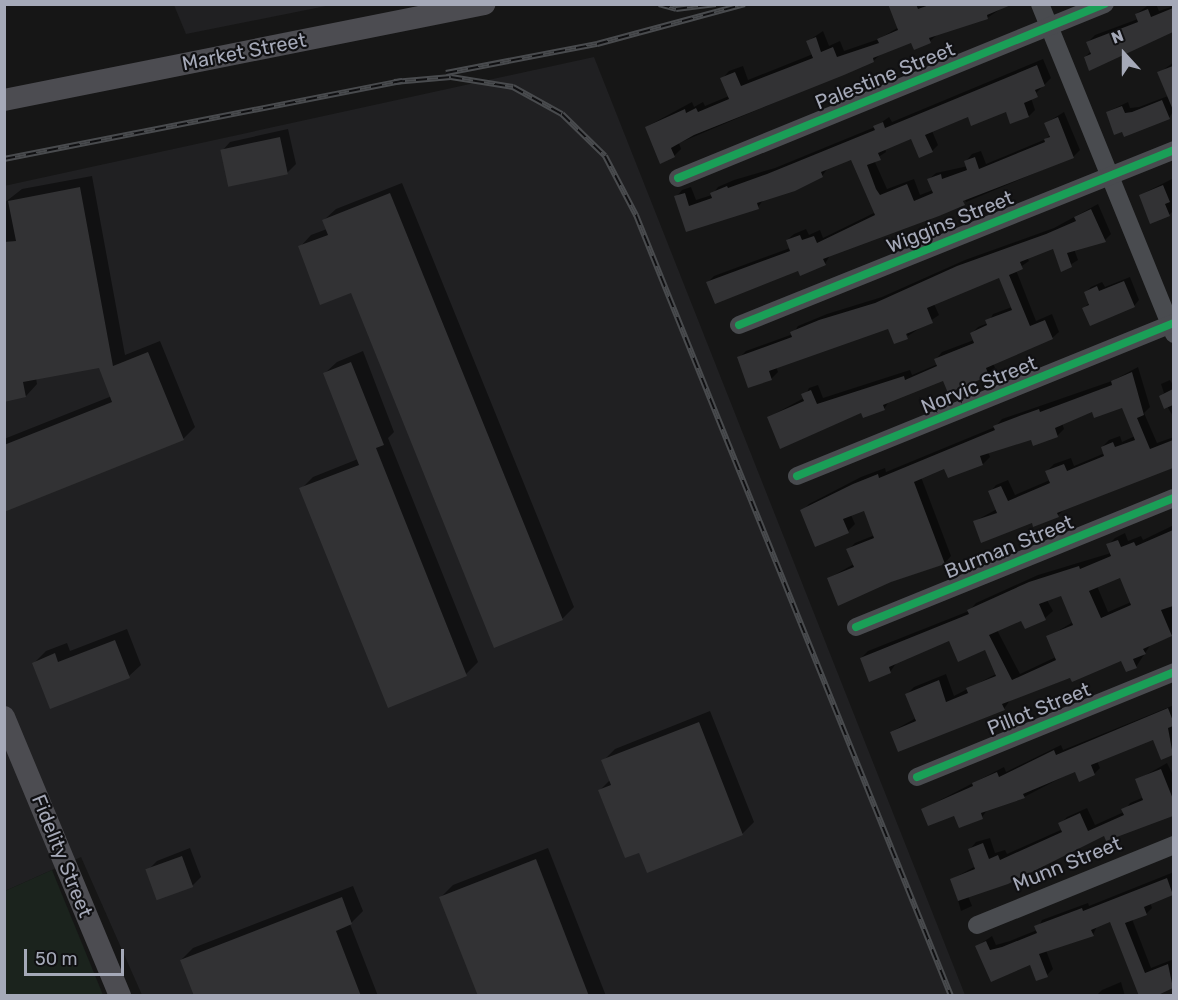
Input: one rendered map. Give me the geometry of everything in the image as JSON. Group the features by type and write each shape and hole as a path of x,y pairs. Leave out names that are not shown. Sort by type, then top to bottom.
{"main road":[{"name":"Market Street","path":"4,100 484,4"},
{"name":"Fidelity Street","path":"4,717 120,996"}],"street":[{"path":"1040,4 1172,327"},
{"name":"Palestine Street","path":"678,178 1105,4"},
{"name":"Wiggins Street","path":"739,325 1173,150"},
{"name":"Norvic Street","path":"797,476 1172,327"},
{"name":"Burman Street","path":"856,627 1173,498"},
{"name":"Pillot Street","path":"917,777 1173,672"},
{"name":"Munn Street","path":"977,925 1173,845"}],"shaded area":[{"path":"174,5 331,5 186,34"},
{"path":"594,57 965,995 142,995 81,857 5,891 4,186"},
{"path":"52,870 103,995 5,995 5,891"}],"building":[{"path":"888,4 916,4 918,9 932,4 1011,5 987,15 988,19 929,38 931,43 914,50 911,43 873,58 874,62 844,75 694,135 671,148 675,157 660,164 645,127 685,109 686,113 696,108 698,112 729,99 720,78 735,72 741,86 813,58 806,41 816,37 821,52 833,47 837,57 879,43 877,39 898,30"},
{"path":"1173,8 1173,32 1089,71 1084,57 1091,54 1086,42 1138,22 1135,14 1148,9 1151,17"},
{"path":"1037,65 1045,86 1035,90 1038,97 1024,103 1029,117 1010,124 1006,112 971,126 968,117 925,135 933,152 919,158 911,139 878,153 881,160 867,165 876,189 880,195 907,184 914,201 933,193 927,179 941,174 942,179 967,170 964,161 975,157 979,169 1045,142 1044,139 1050,137 1044,123 1058,117 1074,158 963,201 965,205 939,216 823,259 826,265 800,276 798,271 715,304 706,282 790,251 786,240 800,235 802,240 814,236 817,243 875,215 851,160 821,172 823,177 795,191 757,203 759,209 686,232 674,196 685,193 689,206 712,198 710,193 767,174 875,130 873,126 883,122 885,128"},
{"path":"1173,66 1173,110 1157,72"},
{"path":"1162,100 1170,119 1124,137 1122,132 1114,135 1106,112 1122,106 1125,113 1132,112"},
{"path":"280,137 288,174 228,187 220,150"},
{"path":"1163,185 1170,202 1165,204 1170,216 1150,224 1139,195"},
{"path":"80,187 113,366 148,352 184,440 4,512 4,445 112,402 99,368 23,382 26,397 4,402 4,242 16,241 8,201"},
{"path":"390,193 563,620 494,648 351,293 320,305 298,246 328,235 322,220"},
{"path":"1091,209 1106,242 1067,253 1072,267 1061,272 1053,249 1020,262 1023,269 1009,275 1030,326 1045,320 1053,339 986,368 989,376 948,393 943,381 883,405 885,410 863,418 861,413 780,449 767,417 804,401 801,394 811,390 817,404 904,376 905,380 937,366 934,359 974,343 970,333 987,325 985,320 1012,310 999,278 927,308 933,323 906,334 908,339 894,344 888,329 769,371 772,380 748,388 737,357 792,337 790,332 819,320 875,303 957,266 1046,234 1076,221 1074,217"},
{"path":"1124,281 1135,307 1090,326 1082,308 1089,305 1084,292 1097,286 1099,291"},
{"path":"351,362 384,445 376,448 467,676 388,708 299,488 359,465 323,373"},
{"path":"1132,372 1144,415 1137,418 1150,449 1173,440 1173,468 1057,513 1059,517 1033,527 1032,523 981,543 973,521 997,513 988,491 1001,486 1008,501 1050,483 1045,471 1064,464 1067,471 1104,456 1101,447 1113,442 1115,447 1135,440 1122,408 1094,418 1092,412 1055,428 1058,437 1033,446 1031,440 980,456 983,465 948,478 944,469 914,482 945,564 891,582 838,606 827,578 854,567 846,549 874,538 864,511 843,519 849,533 815,547 800,510 853,484 878,474 879,478 995,430 993,426 1039,409 1040,412 1112,385 1111,381"},
{"path":"1173,389 1173,405 1164,409 1159,396"},
{"path":"1173,530 1173,606 1161,610 1172,636 1143,649 1146,654 1133,659 1137,668 1126,672 1121,661 1072,682 1070,678 1002,704 1005,710 898,752 890,732 916,721 905,694 939,680 946,702 968,693 966,688 996,676 985,650 958,662 949,641 889,667 891,673 869,682 860,658 969,614 967,610 1029,582 1079,566 1080,569 1111,556 1106,544 1118,540 1121,547 1134,542 1136,546","holes":["1120,578 1131,605 1101,618 1089,591","1061,596 1073,625 1046,636 1056,660 1012,680 989,635 1021,621 1025,629 1046,620 1039,604"]},
{"path":"115,640 130,678 50,709 32,663 55,653 58,662"},
{"path":"1168,708 1173,721 1173,726 1168,728 1173,755 1161,760 1153,740 1091,765 1095,775 1079,782 1075,772 1023,794 1025,798 981,813 983,819 959,828 954,816 928,826 921,809 973,786 972,783 997,772 999,777 1054,750 1056,755"},
{"path":"699,722 743,835 647,873 639,853 625,858 598,790 611,785 601,760"},
{"path":"1161,769 1173,799 1173,816 1106,841 1104,836 1008,884 958,901 950,879 975,869 968,849 983,843 989,859 998,855 1000,860 1062,832 1058,823 1080,813 1088,831 1124,815 1121,809 1143,800 1135,779"},
{"path":"182,856 193,887 157,900 145,869"},
{"path":"536,859 589,996 478,996 439,897"},
{"path":"1167,878 1173,895 1144,907 1147,915 1125,923 1145,973 1168,964 1173,988 1156,996 1139,996 1110,922 1091,930 1094,936 1039,954 1048,977 1036,981 1030,965 991,982 975,946 986,941 990,950 1002,947 1037,933 1034,926 1082,908 1083,911"},
{"path":"342,897 352,924 336,931 361,996 194,996 180,960"}],"railway":[{"path":"659,4 676,9 716,4"},
{"path":"446,73 597,44 745,4"},
{"path":"394,82 451,77 513,87 562,114 605,156 636,215 951,996"},
{"path":"4,159 402,81"}],"cycle path":[{"path":"678,178 1105,4"},
{"path":"739,325 1174,150"},
{"path":"797,476 1174,323"},
{"path":"856,627 1174,498"},
{"path":"917,777 1174,672"}]}
